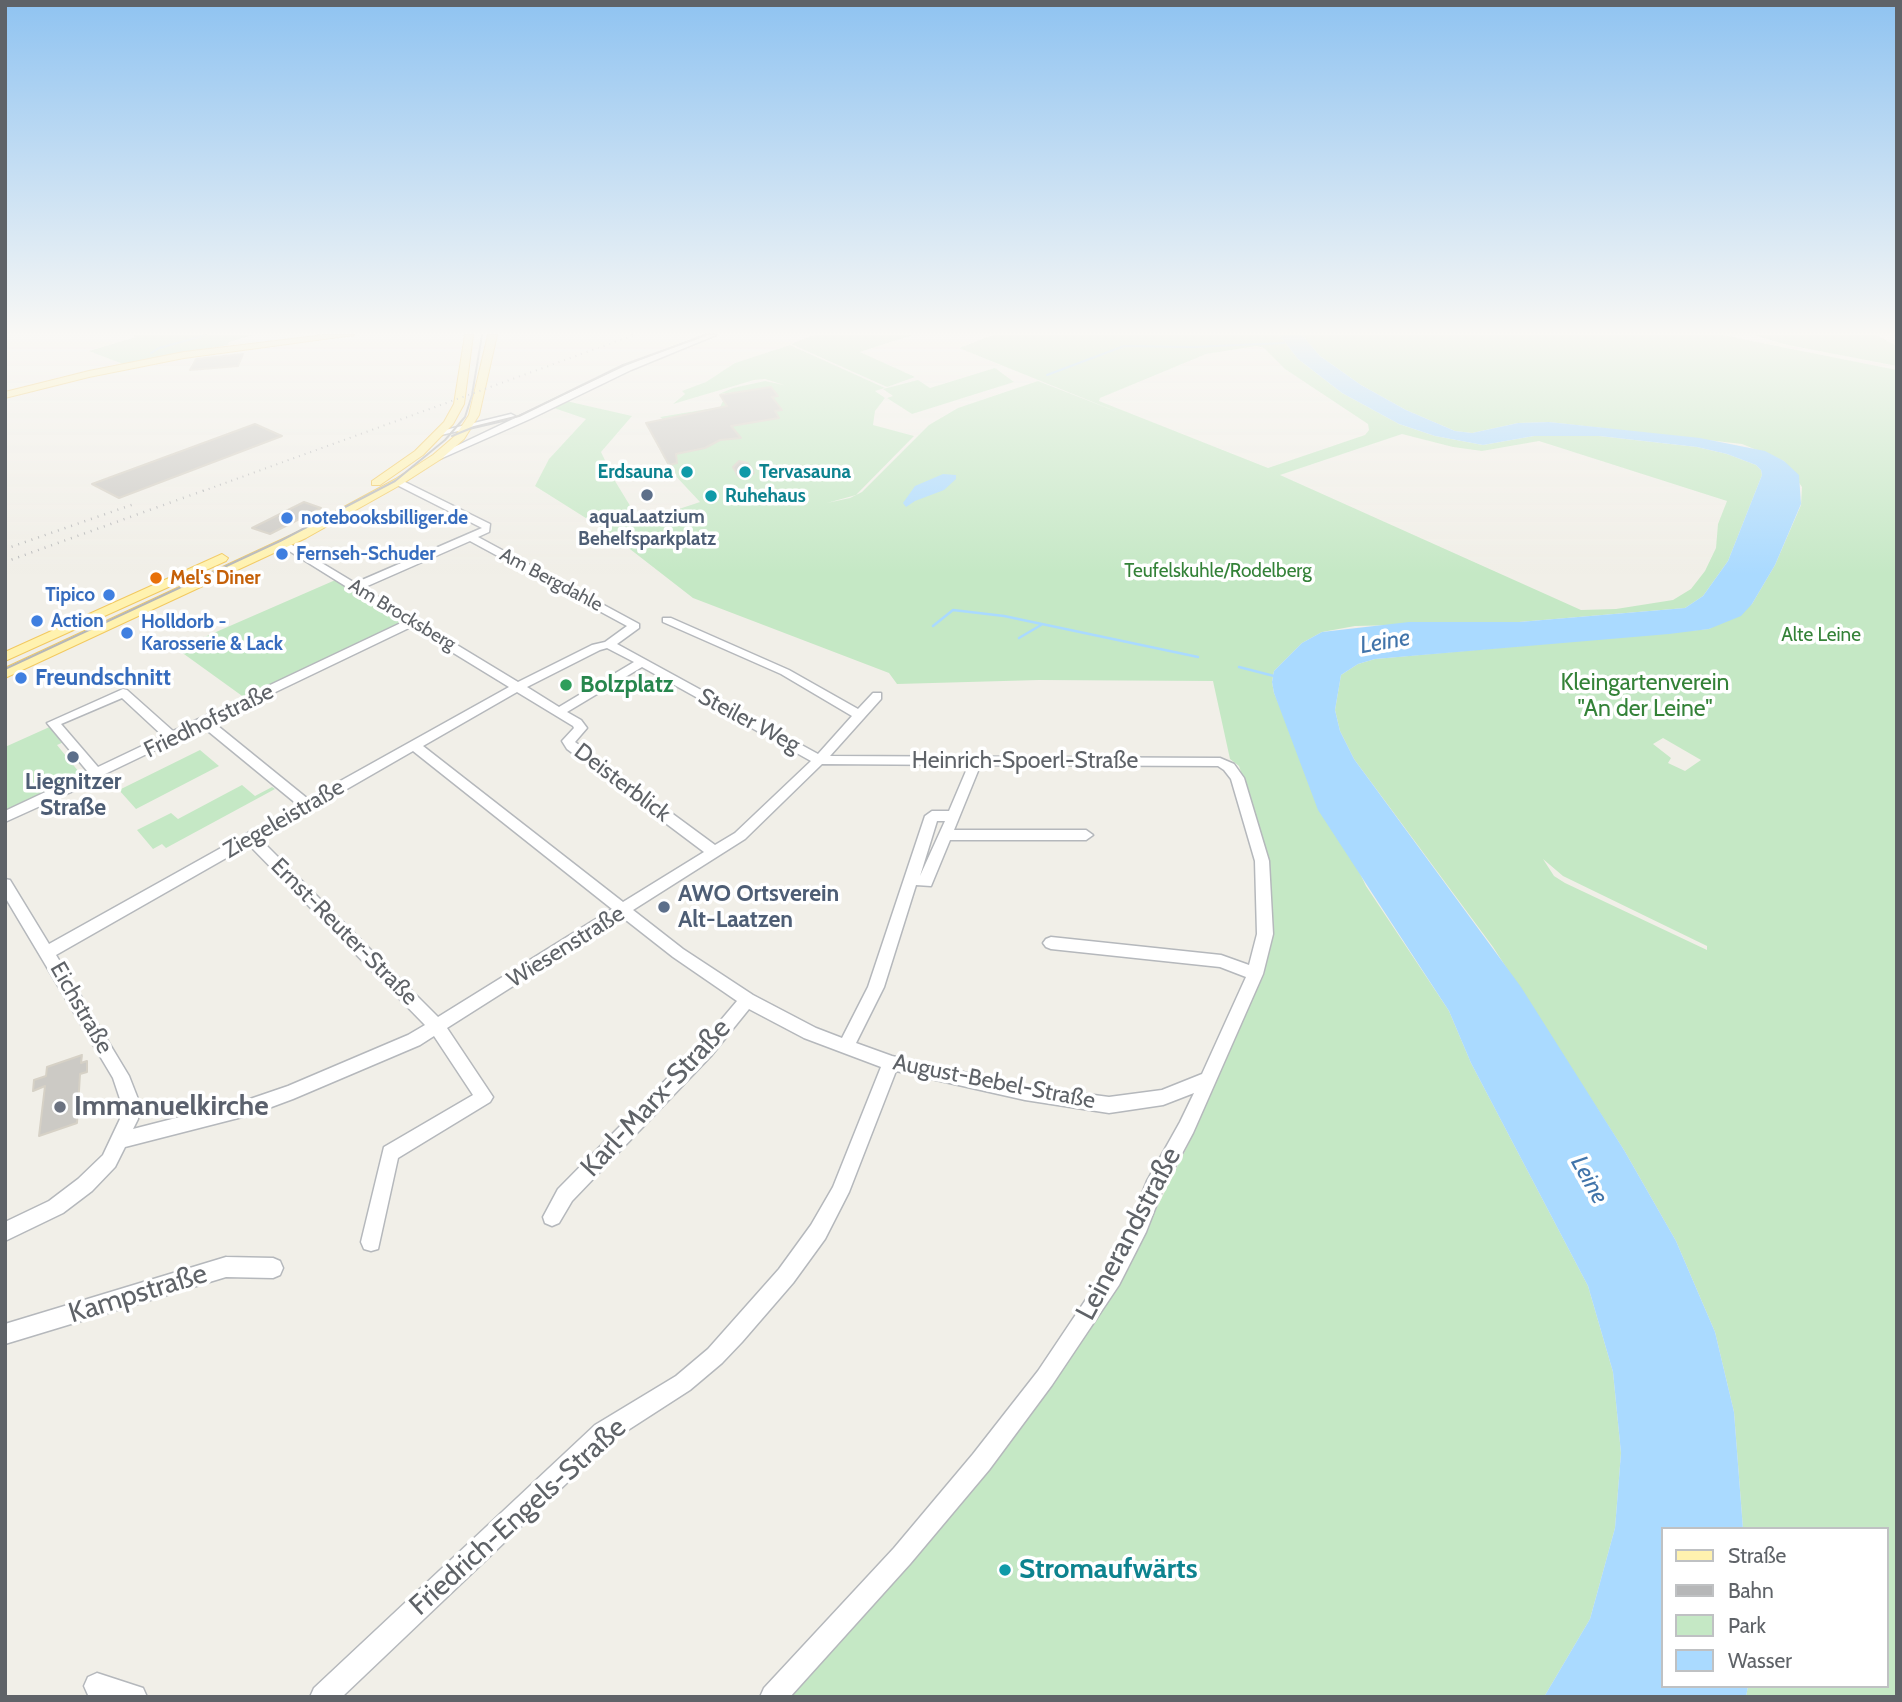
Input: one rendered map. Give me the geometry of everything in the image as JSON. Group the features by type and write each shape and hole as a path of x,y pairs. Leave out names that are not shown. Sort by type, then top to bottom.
{"main road":[{"path":"5,657 331,508 406,462 441,432 452,414"},
{"path":"5,674 284,544 398,482 437,457 469,425 473,414"}],"street":[{"path":"441,432 513,414"},
{"path":"437,457 532,414"},
{"path":"356,587 486,530 487,526 398,482"},
{"name":"Am Bergdahle","path":"470,537 633,623"},
{"name":"Am Brocksberg","path":"284,544 560,711"},
{"path":"667,620 785,672 859,715"},
{"name":"Friedhofstraße","path":"5,817 412,622"},
{"name":"Ziegeleistraße","path":"49,952 414,745 596,647 608,644 633,630 633,623"},
{"name":"Steiler Weg","path":"608,644 819,760"},
{"path":"560,711 641,663"},
{"path":"97,775 53,723 123,693 173,738"},
{"name":"Wiesenstraße","path":"121,1140 250,1107 293,1092 414,1040 624,911 761,819 877,696"},
{"name":"Deisterblick","path":"560,711 581,728 568,741 571,746 714,852"},
{"path":"206,723 306,805"},
{"name":"August-Bebel-Straße","path":"414,745 678,953 747,1000 810,1033 891,1063 1025,1093 1109,1105 1163,1097 1208,1080"},
{"name":"Heinrich-Spoerl-Straße","path":"819,760 1206,761 1220,762 1229,767"},
{"path":"910,879 926,882 972,771 972,761"},
{"name":"Leinerandstraße","path":"773,1697 911,1546 981,1462 1045,1378 1112,1279 1208,1080 1255,974 1265,934 1262,861 1237,778 1229,767"},
{"path":"846,1046 876,987 932,816 952,816"},
{"path":"946,835 1086,835"},
{"name":"Ernst-Reuter-Straße","path":"251,838 437,1026"},
{"name":"Eichstraße","path":"5,884 49,952 121,1076 129,1099 129,1119 121,1140"},
{"path":"1051,943 1221,961 1255,974"},
{"name":"Karl-Marx-Straße","path":"552,1217 565,1195 696,1060 747,1000"},
{"path":"371,1242 390,1153 484,1097 437,1026"},
{"name":"Friedrich-Engels-Straße","path":"323,1697 603,1433 683,1383 735,1335 786,1276 818,1232 840,1192 891,1063"},
{"path":"5,1232 56,1207 85,1185 108,1161 121,1140"},
{"name":"Kampstraße","path":"5,1334 226,1267 272,1268"},
{"path":"97,1686 134,1697"}],"green space":[{"name":"Teufelskuhle/Rodelberg","path":"573,414 632,416 601,452 640,522 700,502 671,471 646,423 664,420 660,417 675,414 875,414 873,425 914,436 856,495 929,425 947,414 1133,414 1268,468 1365,435 1369,430 1368,424 1354,414 1381,414 1399,424 1435,436 1483,445 1534,436 1599,436 1697,447 1727,454 1756,465 1761,470 1762,475 1728,561 1703,596 1685,608 1519,622 1355,626 1322,632 1302,643 1274,671 1272,682 1281,709 1366,886 1449,1011 1471,1063 1588,1286 1613,1372 1621,1453 1615,1528 1590,1619 1544,1697 791,1697 908,1564 1119,1284 1188,1145 1237,1029 1264,975 1271,936 1266,863 1258,822 1239,766 1230,759 1213,681 1039,680 897,684 889,673 693,598 608,532 535,486 549,459 586,419","holes":["1402,434 1453,447 1482,451 1539,441 1727,501 1718,524 1716,548 1705,571 1691,589 1673,600 1616,609 1581,610 1280,475"]},
{"path":"1416,414 1897,414 1897,1697 1746,1697 1748,1688 1888,1688 1888,1527 1743,1527 1734,1412 1715,1332 1676,1241 1624,1150 1493,947 1354,759 1340,731 1335,710 1341,675 1358,664 1375,659 1709,629 1752,604 1775,565 1801,505 1802,487 1784,461 1742,444 1549,422 1518,423 1472,433 1455,431","holes":["1663,738 1701,760 1685,771 1668,763 1671,758 1653,744","1543,859 1563,876 1707,946 1707,950 1565,883 1554,876"]},
{"path":"340,578 407,619 324,659 315,670 310,666 245,698 177,649"},
{"path":"54,725 66,741 57,745 79,772 89,768 94,774 5,816 5,747"},
{"path":"200,750 219,766 136,809 119,790"},
{"path":"242,785 255,796 272,787 275,789 166,848 162,844 153,849 137,830 171,813 178,819"}],"water":[{"name":"Leine","path":"1381,414 1416,414 1455,431 1472,433 1518,423 1549,422 1700,438 1765,451 1784,461 1799,475 1801,504 1775,565 1752,604 1741,616 1709,629 1669,634 1375,659 1358,664 1341,675 1335,710 1340,731 1354,759 1521,987 1624,1150 1676,1241 1715,1332 1734,1412 1743,1527 1660,1527 1660,1688 1748,1688 1746,1697 1544,1697 1590,1619 1615,1528 1621,1453 1613,1372 1588,1286 1471,1063 1449,1011 1318,810 1272,682 1274,671 1302,643 1322,632 1409,622 1519,622 1685,608 1703,596 1728,561 1762,475 1761,470 1756,465 1727,454 1697,447 1599,436 1534,436 1483,445 1435,436 1399,424"},
{"path":"943,474 956,475 956,479 944,490 906,507 903,503 915,486"}],"building":[{"path":"687,414 777,414 779,418 731,426 741,438 720,440 705,448 676,454 677,463 669,465 646,423"},
{"path":"255,424 282,436 119,498 92,484"},
{"path":"739,461 748,463 754,473 747,477 738,476 733,467"},
{"name":"notebooksbilliger.de","path":"304,502 321,508 270,534 252,528"},
{"name":"Immanuelkirche","path":"82,1055 81,1063 87,1061 87,1072 80,1074 77,1123 39,1136 45,1086 33,1091 34,1080 46,1076 47,1067"}],"waterway":[{"path":"933,626 953,610 1004,616 1198,657"},
{"path":"1019,638 1041,625"},
{"path":"1239,667 1274,676"}],"tram line":[{"path":"5,669 280,541 395,481 445,440 466,414"},
{"path":"452,436 474,427 522,414"}],"railway":[{"path":"203,491 415,414"},
{"path":"5,562 208,489"},
{"path":"5,549 137,503"}],"place":[{"name":"Erdsauna","path":"687,472"},
{"name":"Tervasauna","path":"745,472"},
{"name":"aquaLaatzium Behelfsparkplatz","path":"647,495"},
{"name":"Ruhehaus","path":"711,496"},
{"name":"notebooksbilliger.de","path":"287,518"},
{"name":"Fernseh-Schuder","path":"282,554"},
{"name":"Mel's Diner","path":"156,578"},
{"name":"Tipico","path":"109,595"},
{"name":"Action","path":"37,621"},
{"name":"Holldorb - Karosserie & Lack","path":"127,633"},
{"name":"Freundschnitt","path":"21,678"},
{"name":"Bolzplatz","path":"566,685"},
{"name":"Liegnitzer Straße","path":"73,757"},
{"name":"AWO Ortsverein Alt-Laatzen","path":"664,907"},
{"name":"Immanuelkirche","path":"60,1107"},
{"name":"Stromaufwärts","path":"1005,1570"}],"park label":[{"name":"Alte Leine","path":"1821,635"},
{"name":"Kleingartenverein \"An der Leine\"","path":"1645,696"}]}
